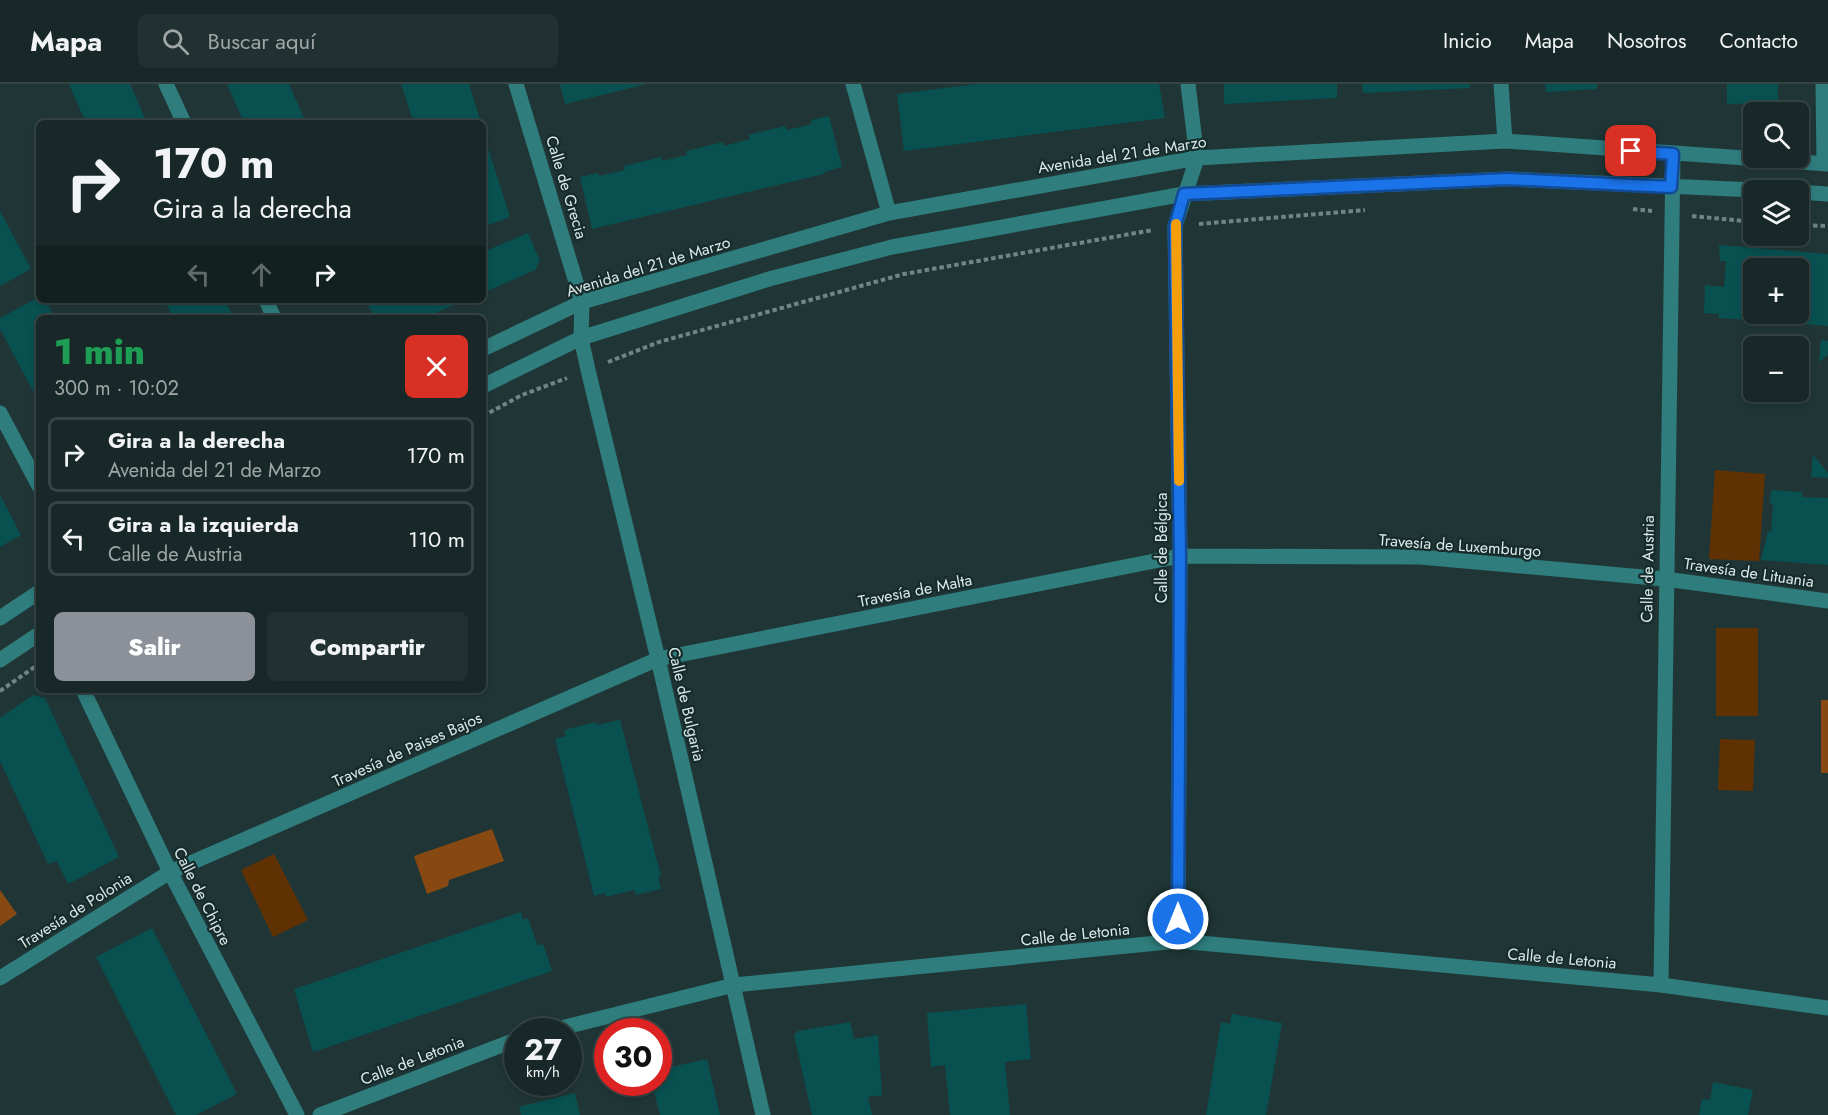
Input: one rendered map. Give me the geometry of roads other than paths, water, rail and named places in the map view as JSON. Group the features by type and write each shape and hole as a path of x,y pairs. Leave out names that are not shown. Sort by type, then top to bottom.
{"street":[{"path":"166,84 183,120"},
{"name":"Calle de Grecia","path":"516,84 582,302"},
{"path":"853,84 889,213"},
{"path":"1188,84 1197,158"},
{"path":"1501,84 1505,141"},
{"path":"1823,84 1826,164"},
{"name":"Avenida del 21 de Marzo","path":"486,348 582,302 889,213 1197,158 1505,141 1826,164"},
{"name":"Calle de Austria","path":"1661,985 1670,213 1673,154"},
{"name":"Calle de Bélgica","path":"1178,942 1180,556 1175,226 1197,158"},
{"path":"486,385 581,338 769,279 891,247 1184,194 1507,179 1743,190"},
{"path":"1809,193 1828,194"},
{"name":"Calle de Bulgaria","path":"582,302 581,338 588,370 764,1115"},
{"path":"0,413 36,480"},
{"name":"Travesía de Luxemburgo","path":"1180,556 1420,557 1665,579"},
{"name":"Travesía de Malta","path":"658,659 1180,556"},
{"name":"Travesía de Lituania","path":"1665,579 1828,601"},
{"path":"0,618 36,598"},
{"path":"0,660 36,636"},
{"name":"Travesía de Paises Bajos","path":"170,872 658,659"},
{"name":"Calle de Chipre","path":"84,693 170,872 297,1115"},
{"name":"Travesía de Polonia","path":"0,978 170,872"},
{"name":"Calle de Letonia","path":"582,1023 734,985 1178,942 1661,985 1828,1008"},
{"name":"Calle de Letonia","path":"320,1115 504,1044"}]}
